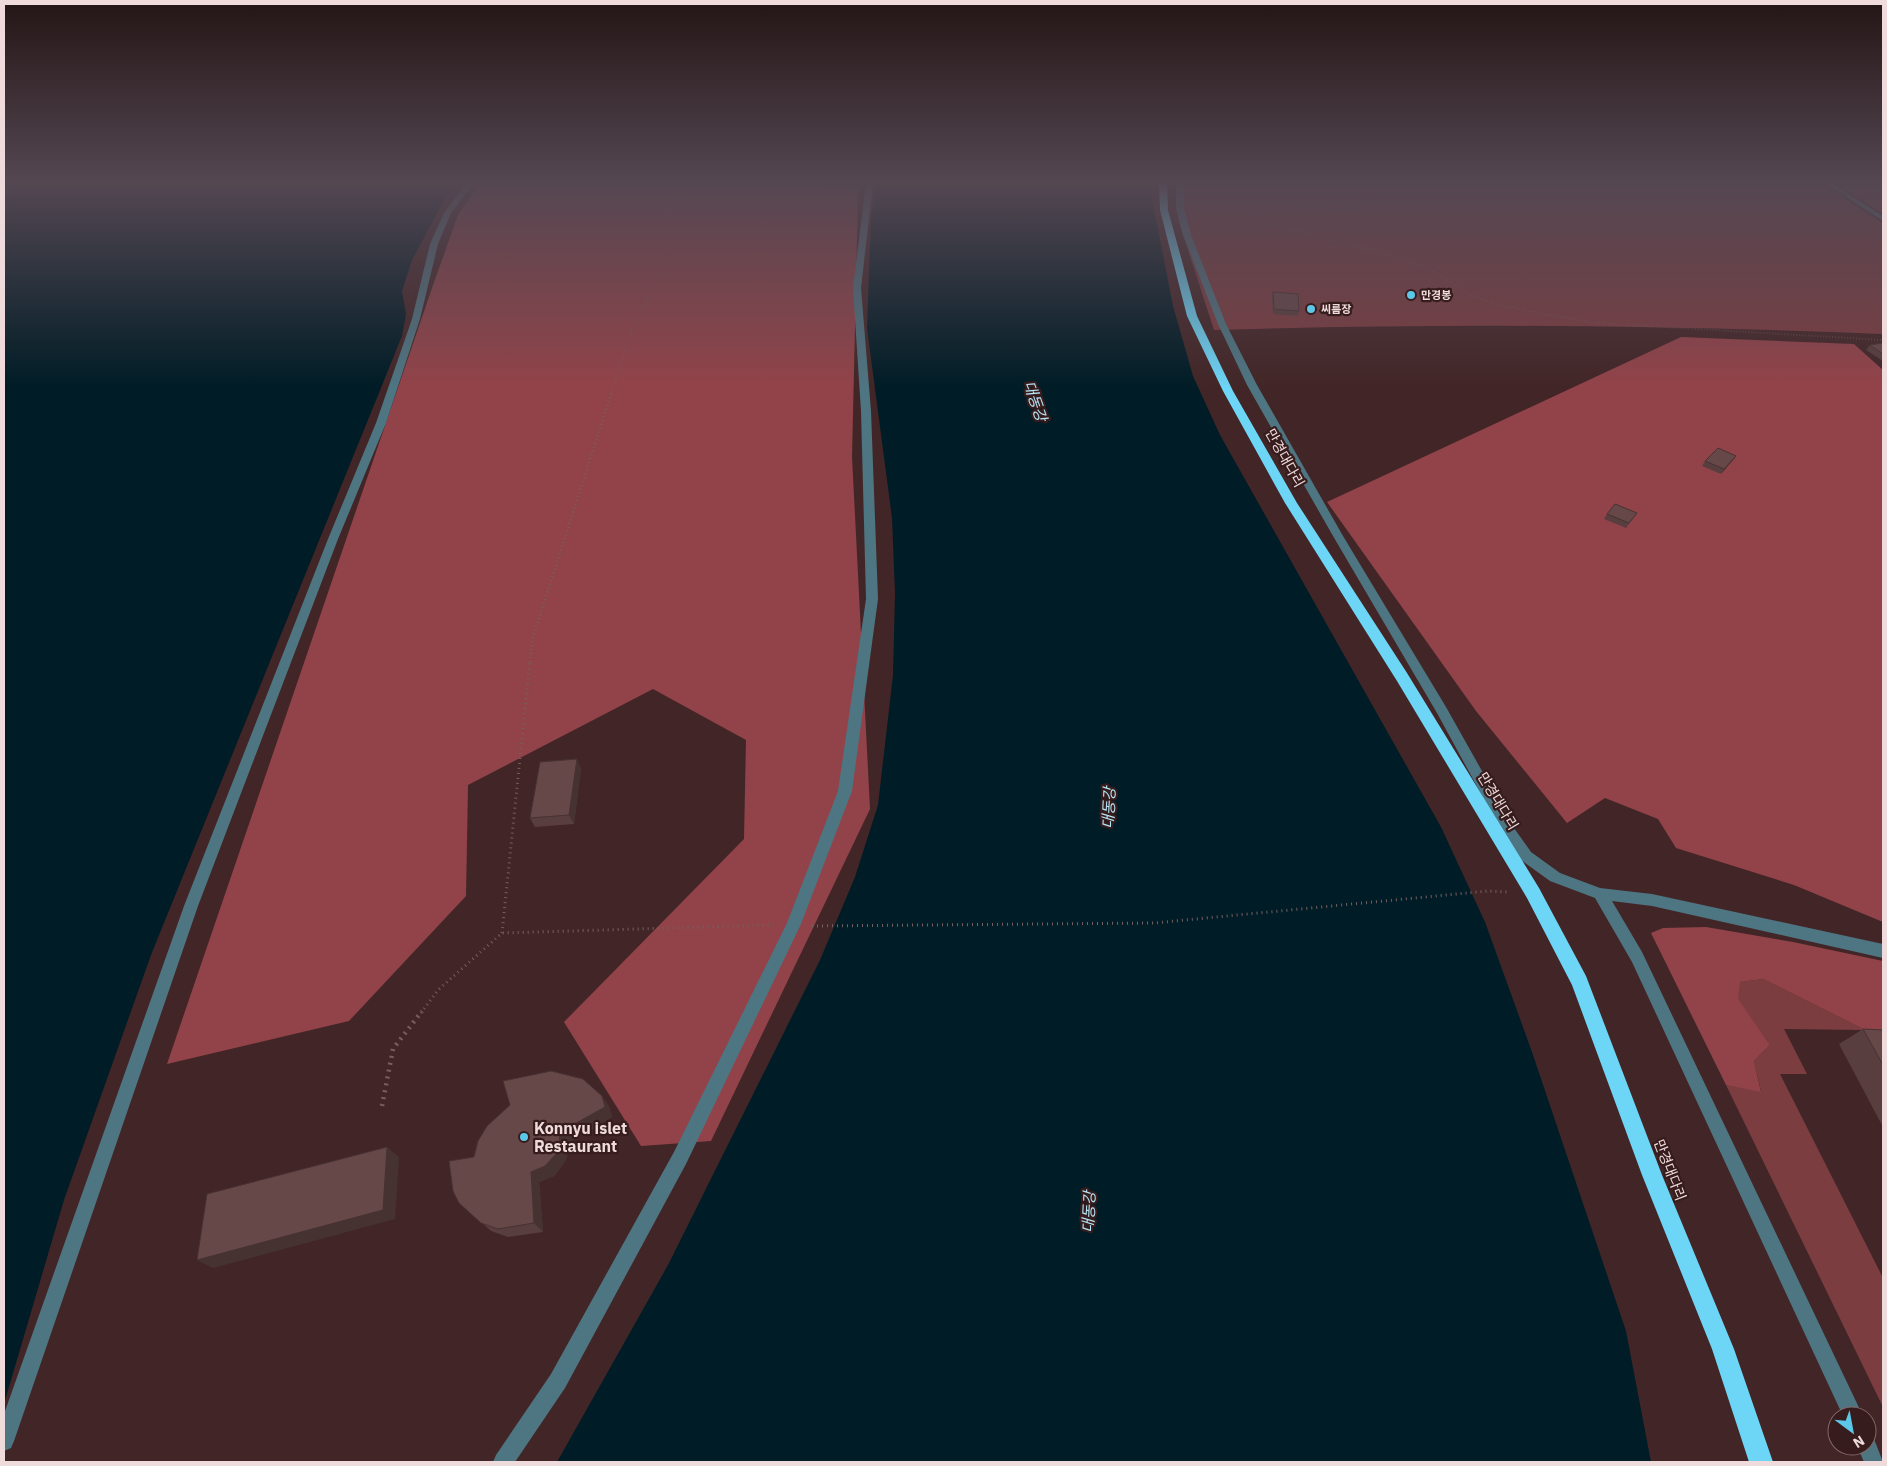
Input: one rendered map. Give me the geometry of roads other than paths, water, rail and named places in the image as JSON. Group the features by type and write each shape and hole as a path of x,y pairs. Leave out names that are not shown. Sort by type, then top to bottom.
{"highway":[{"name":"만경대다리","path":"1175,251 1192,316 1228,391 1291,503 1402,677 1534,893 1580,982 1652,1175 1723,1349 1761,1462"}],"street":[{"path":"4,1441 191,906 329,548 381,423 416,319 432,251"},
{"path":"503,1462 558,1381 680,1158 794,924 845,791 872,599 866,411 856,288 861,251"},
{"path":"1193,251 1222,324 1252,385 1338,536 1442,710 1509,832 1526,856 1555,877 1600,894 1652,900 1883,951"},
{"path":"1600,894 1637,957 1848,1406"}],"water":[{"path":"4,251 417,251 402,291 406,314 402,336 151,955 64,1200 4,1404"},
{"name":"대동강","path":"870,251 1162,251 1173,306 1193,376 1220,435 1441,827 1485,922 1532,1052 1626,1331 1651,1462 557,1462 668,1265 820,960 855,877 878,805 893,675 895,593 892,518 867,328"}],"place":[{"name":"만경봉","path":"1411,295"},
{"name":"씨름장","path":"1311,309"},
{"name":"Konnyu islet Restaurant","path":"524,1137"}]}
